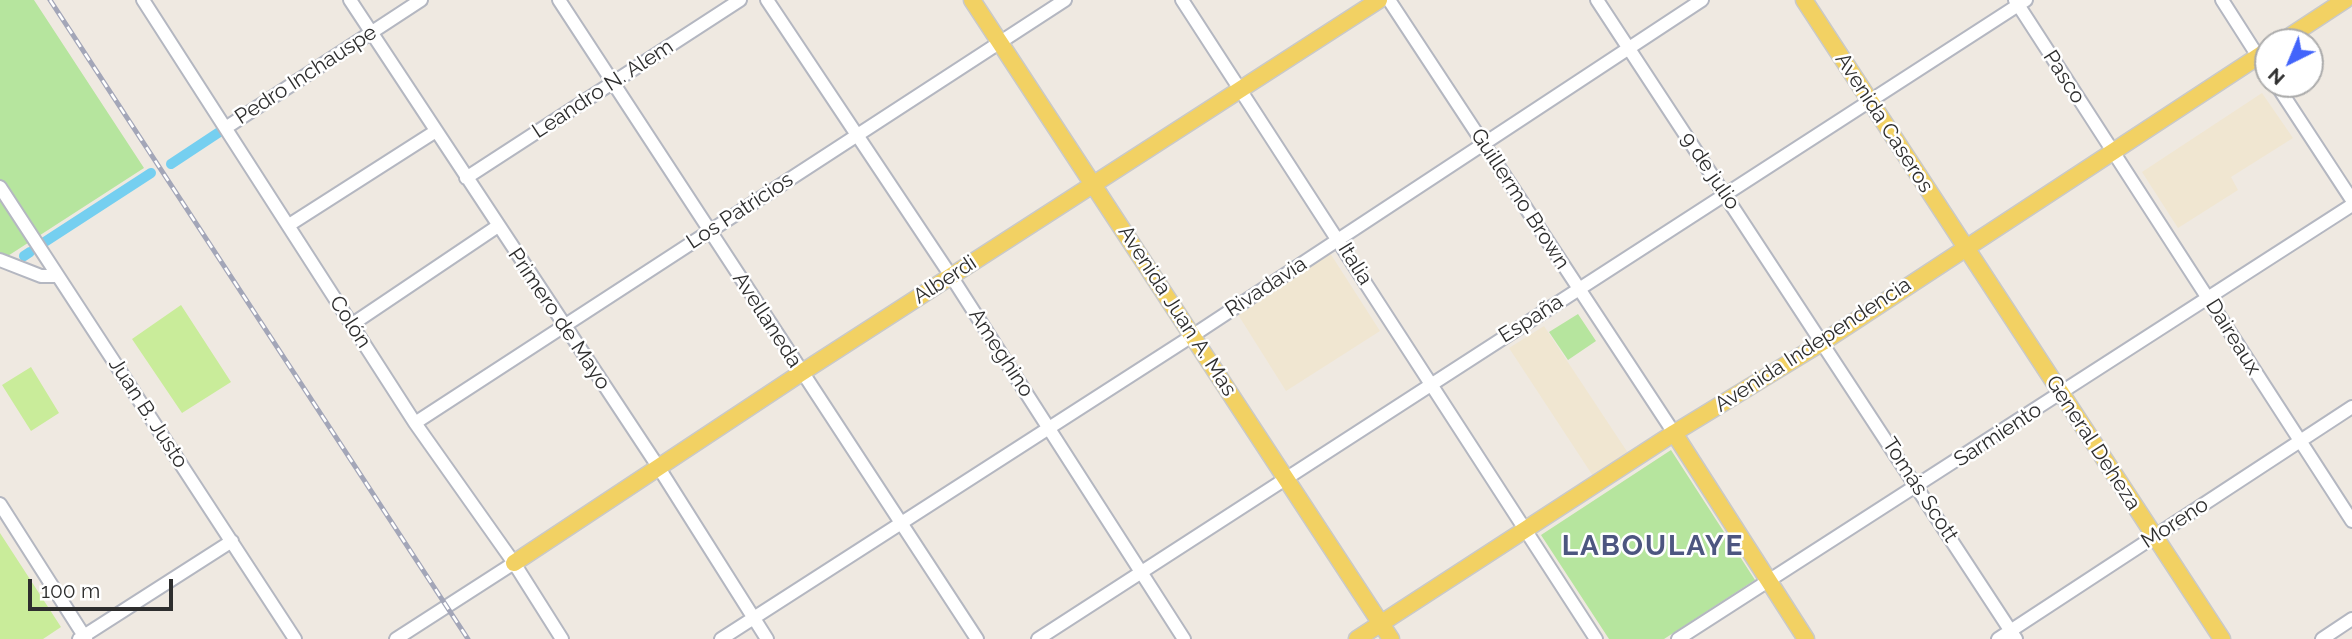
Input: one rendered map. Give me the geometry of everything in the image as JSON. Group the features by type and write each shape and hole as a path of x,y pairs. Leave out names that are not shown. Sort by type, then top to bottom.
{"main road":[{"name":"Avenida Juan A. Mas","path":"972,0 1391,639"},
{"name":"Alberdi","path":"514,563 801,373 1379,0"},
{"name":"Avenida Caseros","path":"1804,0 1965,247"},
{"path":"2302,28 2345,0"},
{"name":"Avenida Independencia","path":"1357,639 1674,433 1823,342 2254,59"},
{"name":"General Deheza","path":"1965,247 2222,639"},
{"path":"1674,433 1806,639"}],"street":[{"name":"Colón","path":"143,0 415,423 514,563 562,639"},
{"name":"Primero de Mayo","path":"350,0 563,327 659,468 767,639"},
{"name":"Pedro Inchauspe","path":"227,127 421,0"},
{"name":"Avellaneda","path":"559,0 977,639"},
{"name":"Leandro N. Alem","path":"466,178 740,0"},
{"name":"Ameghino","path":"767,0 951,276 1184,639"},
{"name":"Los Patricios","path":"415,423 1065,0"},
{"name":"Italia","path":"1182,0 1596,639"},
{"name":"Guillermo Brown","path":"1389,0 1674,433"},
{"name":"9 de julio","path":"1597,0 1823,342"},
{"name":"Rivadavia","path":"721,639 1192,336 1702,0"},
{"path":"2221,0 2254,42"},
{"name":"España","path":"1038,639 1287,479 1430,382 1726,196 2020,2"},
{"name":"Pasco","path":"2020,2 2114,153"},
{"path":"2285,98 2352,203"},
{"path":"289,225 436,131"},
{"name":"Daireaux","path":"2114,153 2352,521"},
{"name":"Juan B. Justo","path":"0,187 295,639"},
{"name":"Sarmiento","path":"1678,639 2210,299 2352,203"},
{"path":"351,325 498,226"},
{"path":"0,260 41,276 58,276"},
{"name":"Tomás Scott","path":"1823,342 2014,635"},
{"name":"Moreno","path":"1997,639 2014,635 2154,537 2352,407"},
{"path":"0,504 83,638 232,541"},
{"path":"396,639 514,563"},
{"path":"2322,639 2352,619"}],"shaded area":[{"path":"2254,98 2265,98 2293,138 2231,177 2238,190 2178,228 2142,172"},
{"path":"1330,253 1380,331 1286,391 1237,313"},
{"path":"1544,326 1628,453 1593,476 1509,348"}],"green space":[{"path":"0,0 34,0 144,168 0,261"},
{"path":"181,305 231,382 182,413 132,339"},
{"path":"1578,314 1596,341 1568,360 1549,332"},
{"path":"31,367 59,413 31,431 2,385"},
{"path":"1671,450 1755,580 1664,639 1609,639 1541,535"},
{"path":"0,533 61,627 43,639 0,639"}],"waterway":[{"path":"171,164 227,127"},
{"path":"40,245 151,173"},
{"path":"24,256 30,252"}],"railway":[{"path":"50,0 468,639"}],"district":[{"name":"LABOULAYE","path":"1653,547"}]}
